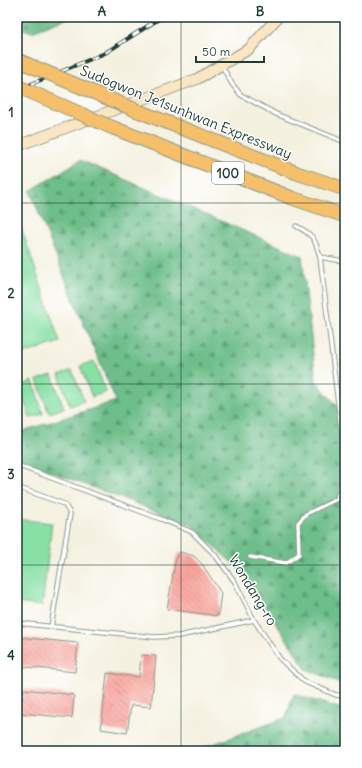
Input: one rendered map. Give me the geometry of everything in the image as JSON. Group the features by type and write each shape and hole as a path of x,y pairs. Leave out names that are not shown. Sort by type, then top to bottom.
{"highway":[{"name":"Sudogwon Je1sunhwan Expressway","path":"17,60 138,111 297,173 345,189"},
{"name":"100","path":"17,86 111,127 292,198 345,216"}],"main road":[{"path":"17,146 197,79 249,49 278,17"}],"lane":[{"path":"222,65 232,84 241,95 276,114 345,142"},
{"path":"250,556 286,563 299,554 298,523 306,514 337,499 343,474 343,444 320,258 314,238 296,226"},
{"path":"320,258 343,261 345,263"},
{"name":"Wondang-ro","path":"17,465 192,532 215,555 235,582 254,620 280,659 305,682 336,695 345,696"},
{"path":"17,487 64,504 70,514 51,627"},
{"path":"17,623 154,637 179,636 254,620"}],"green space":[{"path":"17,17 71,17 32,32 17,27"},
{"path":"80,160 302,256 316,381 345,415 345,685 306,669 243,573 190,524 17,459 17,433 116,401 30,191"},
{"path":"17,215 60,342 17,356"},
{"path":"94,361 106,392 92,397 80,366"},
{"path":"72,370 84,401 70,406 59,375"},
{"path":"52,375 64,408 49,413 37,380"},
{"path":"33,381 43,414 30,418 19,386"},
{"path":"17,519 52,523 42,606 17,603"},
{"path":"294,694 345,710 345,751 194,751 285,718"}],"building":[{"path":"180,552 194,556 202,564 221,593 218,616 167,609 176,557"},
{"path":"17,637 78,643 75,672 17,666"},
{"path":"141,655 156,656 151,707 131,705 127,733 101,729 107,673 139,677"},
{"path":"24,689 74,695 72,718 21,713"}],"railway":[{"path":"17,90 105,53 162,17"}]}
